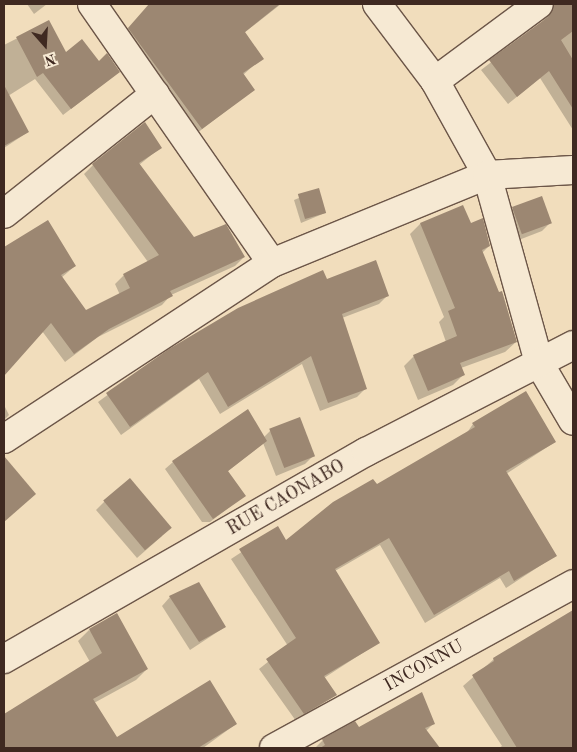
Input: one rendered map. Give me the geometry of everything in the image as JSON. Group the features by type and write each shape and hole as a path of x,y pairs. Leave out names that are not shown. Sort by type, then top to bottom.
{"street":[{"path":"92,4 272,263"},
{"path":"377,4 435,80 487,174 539,363 573,421"},
{"path":"435,80 539,4"},
{"path":"4,214 155,94"},
{"path":"4,439 272,263 487,174 573,170"},
{"name":"RUE CAONABO","path":"4,658 366,452 573,345"},
{"name":"INCONNU","path":"274,748 573,584"}],"building":[{"path":"149,4 280,4 245,32 264,59 243,73 255,90 202,129 128,28"},
{"path":"554,4 573,4 573,31 561,40 573,60 573,109 549,71 517,97 489,60 548,17"},
{"path":"49,20 66,52 82,39 99,61 107,53 120,72 71,109 43,73 37,77 16,37"},
{"path":"4,85 29,132 4,146"},
{"path":"145,122 162,148 139,163 194,237 226,224 245,257 170,291 173,296 109,329 74,354 51,323 4,376 4,247 48,220 76,266 61,275 86,310 130,288 123,274 159,255 92,164"},
{"path":"319,188 326,213 305,219 298,194"},
{"path":"542,196 552,223 522,234 512,207"},
{"path":"463,205 471,223 483,218 490,246 482,250 499,292 502,291 517,342 460,363 465,375 428,391 413,355 457,336 448,311 455,308 420,223"},
{"path":"376,260 389,296 342,314 367,389 328,403 311,356 228,407 208,372 130,427 106,393 169,349 238,308 323,270 327,279"},
{"path":"526,391 556,442 506,471 557,556 514,581 509,571 434,615 389,538 335,569 380,643 324,676 337,695 304,714 266,659 296,638 239,549 278,526 286,540 333,502 373,479 377,484 475,427 472,423"},
{"path":"248,409 267,441 228,471 246,496 213,519 172,461"},
{"path":"300,417 315,456 284,468 269,429"},
{"path":"4,456 36,494 4,522"},
{"path":"130,478 172,528 145,550 103,500"},
{"path":"199,582 226,627 199,642 169,596"},
{"path":"573,610 573,748 517,748 472,675 494,661 493,658"},
{"path":"117,613 148,669 93,699 117,737 210,680 237,724 198,748 4,748 4,714 102,653 89,629"},
{"path":"422,692 435,724 425,728 440,748 320,748 325,745 322,739 355,721 359,727"}]}
